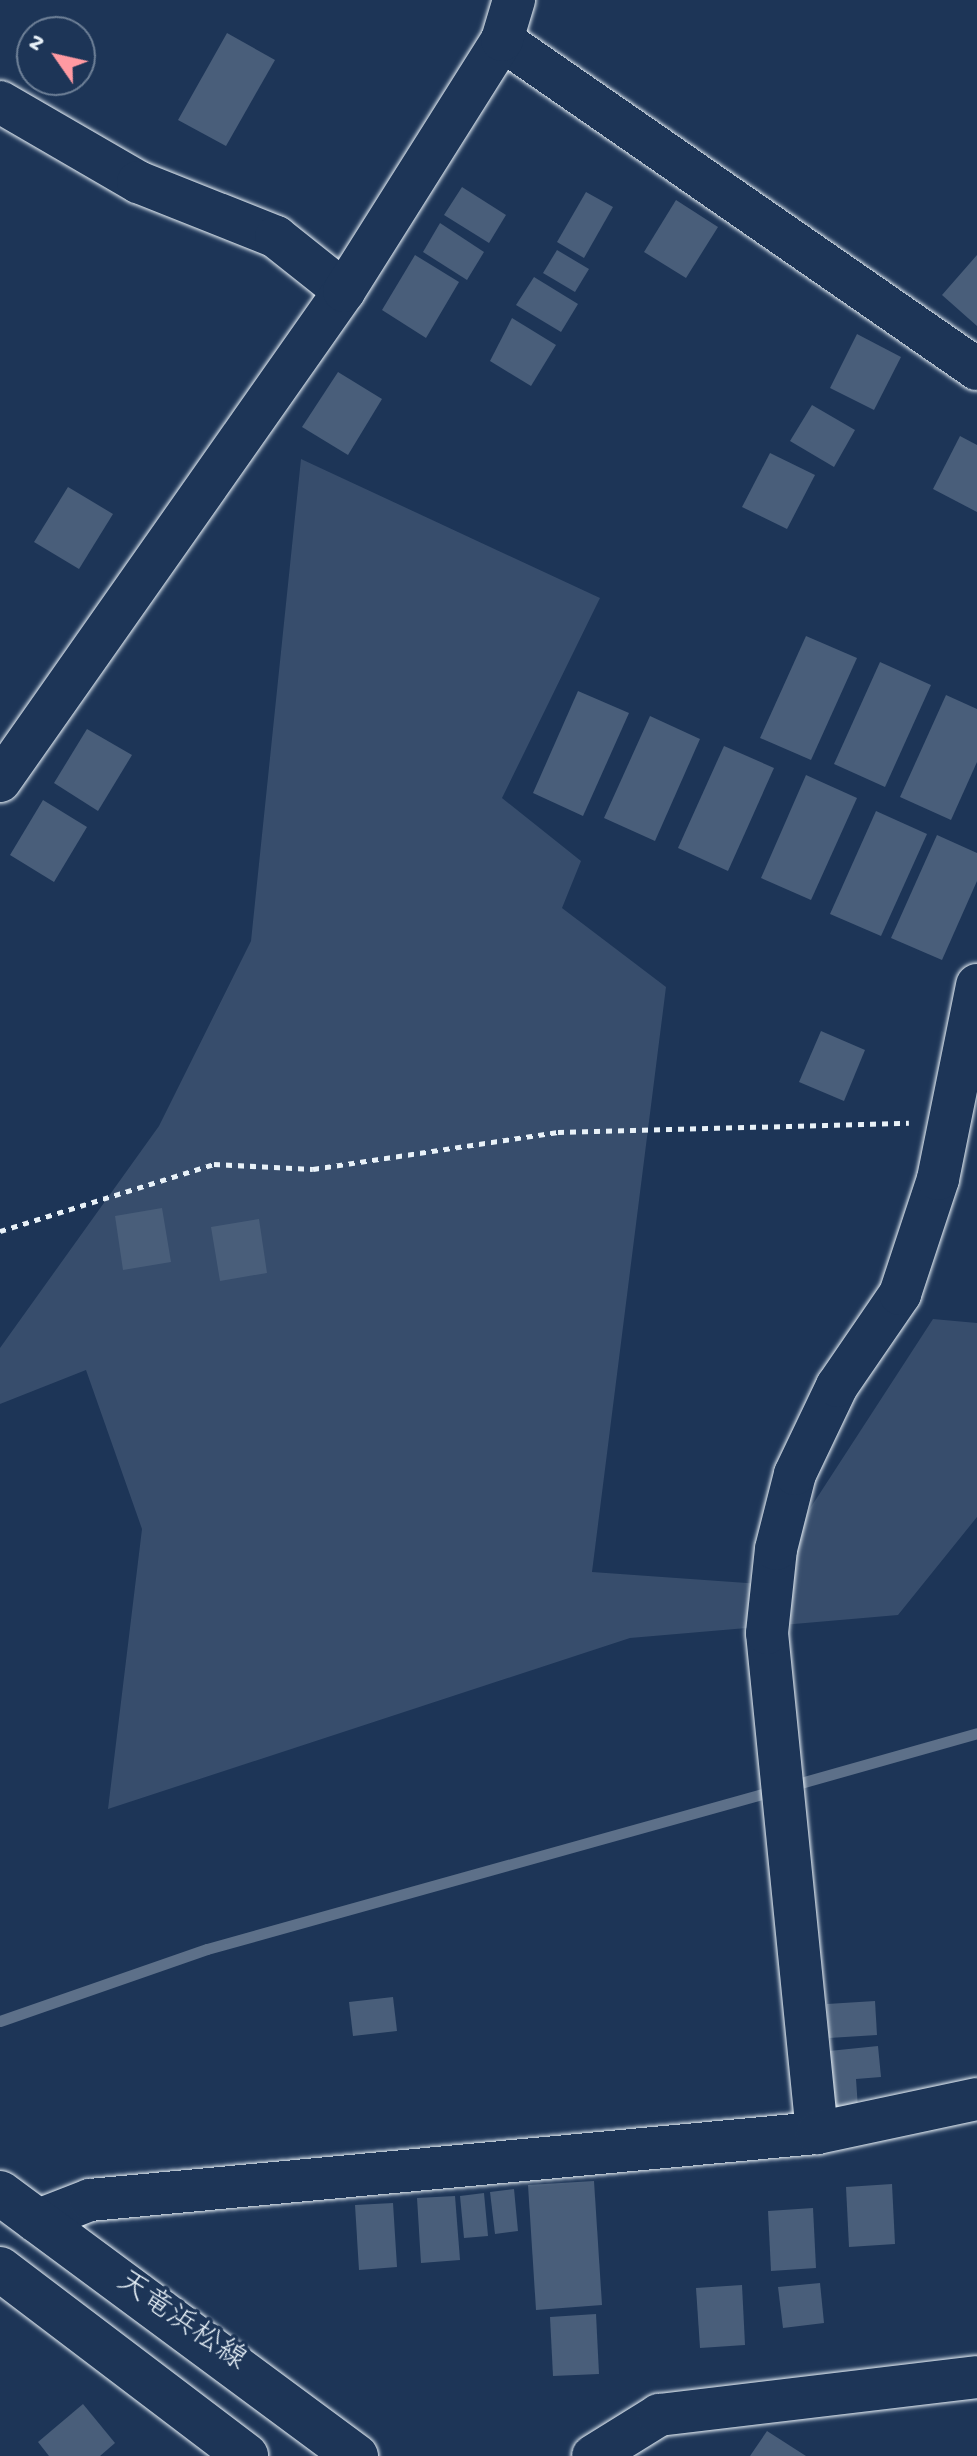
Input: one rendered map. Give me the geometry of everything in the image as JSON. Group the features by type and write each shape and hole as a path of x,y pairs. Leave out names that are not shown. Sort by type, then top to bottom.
{"main road":[{"name":"天竜浜松線","path":"0,2193 356,2456"},
{"path":"0,2269 246,2456"}],"street":[{"path":"0,781 344,291 502,40 514,0"},
{"path":"502,40 977,369"},
{"path":"0,102 138,182 276,237 344,291"},
{"path":"817,2133 783,1750 767,1633 776,1549 795,1474 837,1386 900,1294 963,1129 977,985"},
{"path":"36,2221 90,2200 817,2133 977,2099"},
{"path":"593,2456 659,2415 977,2377"}],"path":[{"path":"0,1231 214,1164 313,1169 558,1132 963,1129"}],"shaded area":[{"path":"301,459 600,598 502,798 581,861 562,908 666,987 592,1572 761,1584 933,1319 977,1323 977,1517 898,1615 630,1638 108,1809 142,1529 86,1370 0,1404 0,1348 159,1126 251,941"}],"building":[{"path":"227,33 275,60 226,146 178,120"},
{"path":"462,187 506,215 489,243 444,215"},
{"path":"586,192 613,207 584,258 557,242"},
{"path":"676,200 718,227 686,278 644,252"},
{"path":"440,223 484,252 467,280 423,252"},
{"path":"557,250 589,269 575,292 543,273"},
{"path":"415,255 459,282 426,338 382,310"},
{"path":"977,255 977,326 942,295"},
{"path":"534,277 578,304 561,332 516,305"},
{"path":"512,318 556,345 531,386 490,361"},
{"path":"857,334 901,357 874,410 830,388"},
{"path":"338,372 382,399 348,455 302,427"},
{"path":"812,405 855,430 834,467 790,441"},
{"path":"960,436 977,445 977,512 933,489"},
{"path":"770,453 815,475 787,529 742,507"},
{"path":"68,487 113,514 79,569 34,542"},
{"path":"806,636 857,658 811,760 760,738"},
{"path":"880,662 931,685 885,787 834,764"},
{"path":"578,691 629,713 583,816 533,793"},
{"path":"946,695 977,709 977,762 951,820 900,797"},
{"path":"650,716 700,739 655,841 604,818"},
{"path":"87,729 132,755 98,811 54,783"},
{"path":"724,746 774,768 728,871 678,848"},
{"path":"806,775 857,798 811,900 761,878"},
{"path":"43,800 87,827 54,882 10,855"},
{"path":"876,811 927,834 881,936 830,914"},
{"path":"937,835 977,853 977,881 942,960 891,938"},
{"path":"821,1031 865,1050 844,1101 799,1082"},
{"path":"162,1208 171,1262 123,1270 115,1216"},
{"path":"259,1219 267,1273 220,1281 211,1227"},
{"path":"393,1997 397,2031 353,2036 349,2002"},
{"path":"875,2001 877,2035 829,2038 827,2004"},
{"path":"878,2046 881,2077 856,2079 858,2108 834,2111 829,2051"},
{"path":"594,2181 602,2305 536,2310 528,2185"},
{"path":"892,2184 895,2244 849,2247 846,2187"},
{"path":"514,2189 518,2231 495,2234 490,2192"},
{"path":"484,2193 488,2236 464,2238 460,2196"},
{"path":"455,2196 460,2260 421,2263 417,2198"},
{"path":"393,2203 397,2267 359,2270 355,2205"},
{"path":"813,2208 816,2268 771,2271 768,2211"},
{"path":"820,2283 824,2323 783,2328 778,2287"},
{"path":"742,2285 745,2345 700,2348 696,2288"},
{"path":"596,2314 599,2374 553,2376 550,2317"},
{"path":"83,2404 115,2443 100,2456 49,2456 38,2442"},
{"path":"767,2431 806,2456 750,2456"}],"waterway":[{"path":"790,1786 977,1733"},
{"path":"0,2021 207,1949 773,1791"}]}
